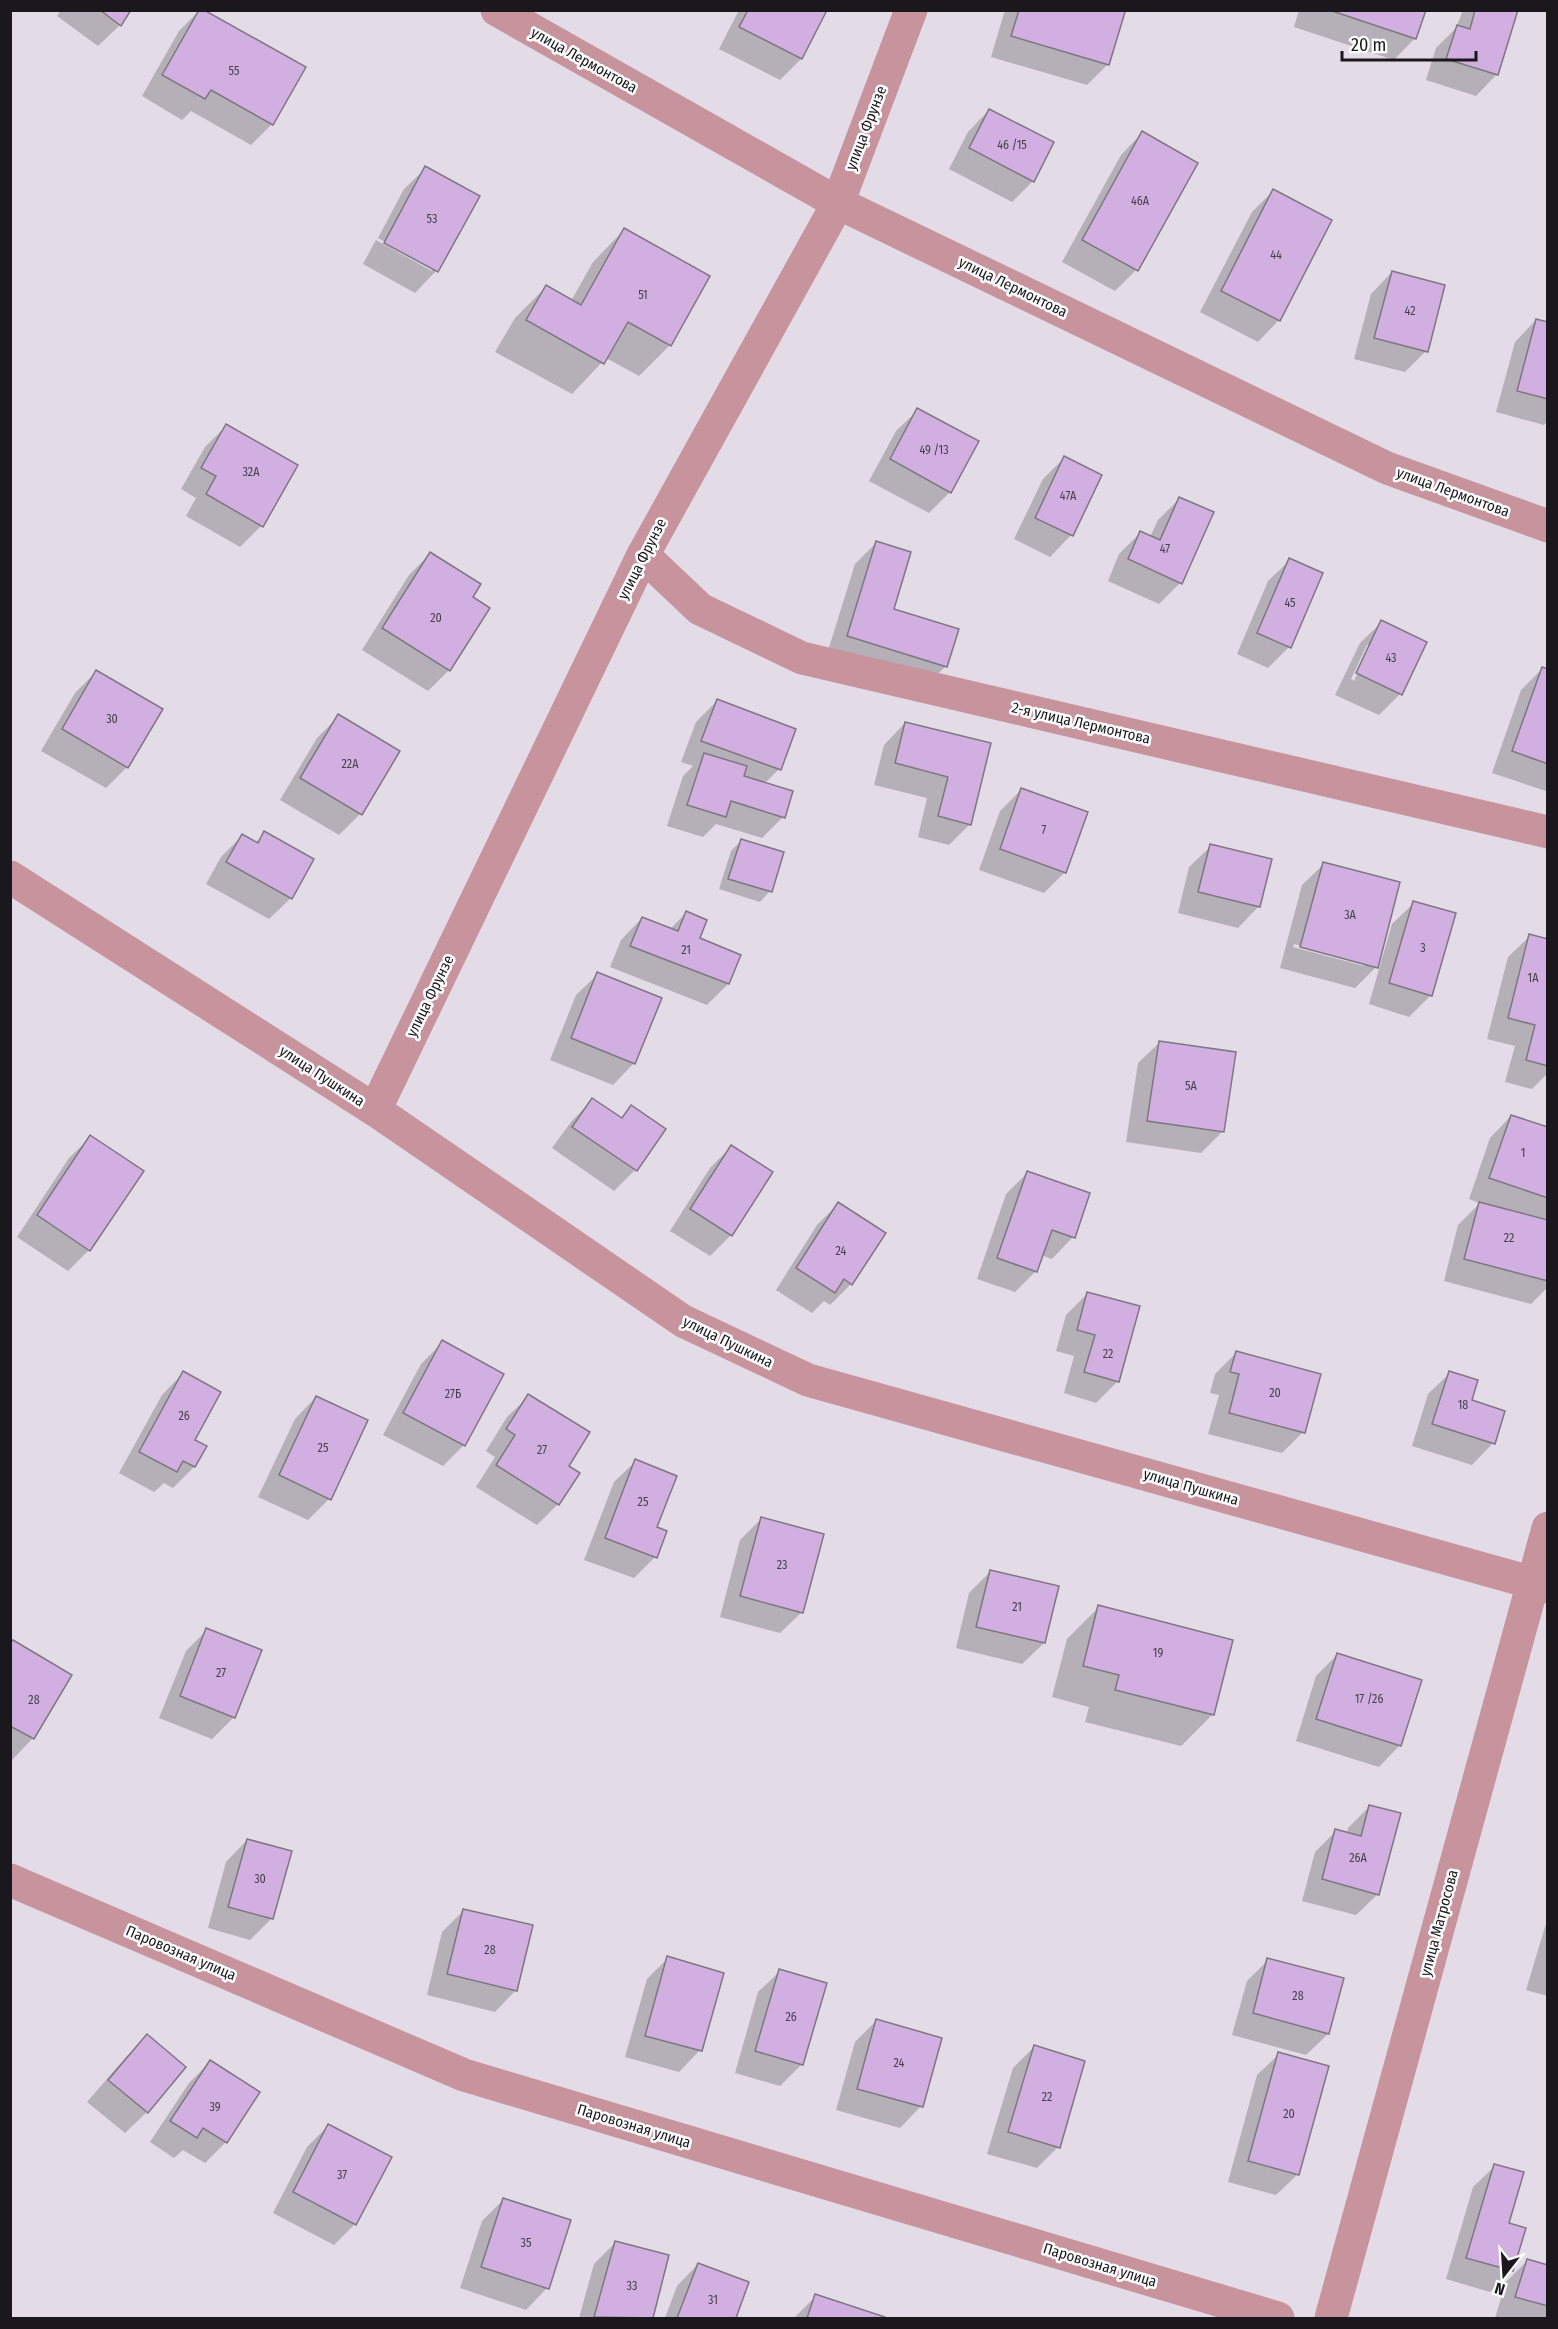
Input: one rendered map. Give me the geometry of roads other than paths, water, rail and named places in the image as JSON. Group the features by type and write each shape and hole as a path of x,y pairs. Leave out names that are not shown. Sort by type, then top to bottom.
{"street":[{"name":"улица Лермонтова","path":"496,10 838,203 1387,468 1548,526"},
{"name":"улица Фрунзе","path":"375,1110 643,555 838,203 911,10"},
{"name":"2-я улица Лермонтова","path":"643,555 700,609 802,658 1548,832"},
{"name":"улица Пушкина","path":"10,877 375,1110 682,1321 808,1380 1540,1585"},
{"name":"улица Матросова","path":"1331,2319 1540,1585 1548,1528"},
{"name":"Паровозная улица","path":"10,1880 464,2075 1278,2319"}]}
